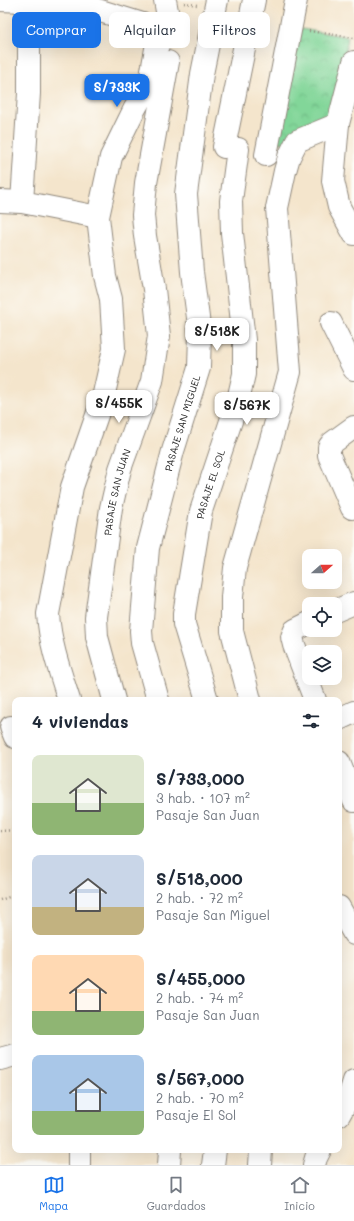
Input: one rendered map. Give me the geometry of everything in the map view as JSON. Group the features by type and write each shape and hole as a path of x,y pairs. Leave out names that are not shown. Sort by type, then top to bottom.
{"street":[{"path":"0,0 24,0 94,9 109,13"},
{"path":"22,202 29,93 29,26 24,0"},
{"path":"165,0 167,12"},
{"name":"PASAJE SAN JUAN","path":"113,697 97,638 96,617 111,508 120,469 152,381 160,336 143,215 146,183 180,0"},
{"name":"PASAJE SAN MIGUEL","path":"157,697 140,631 148,548 173,451 199,368 200,333 192,272 186,194 202,74 217,0"},
{"name":"PASAJE EL SOL","path":"206,697 184,624 184,614 201,511 238,400 244,374 244,340 232,233 231,148 254,0"},
{"path":"266,155 296,0"},
{"path":"68,697 53,649 49,630 48,614 72,487 103,398 114,349 111,299 105,276 98,216 111,157 134,110 150,82 157,48"},
{"path":"354,62 338,124 333,181 339,207 354,234"},
{"path":"249,697 232,631 232,597 235,568 290,372 277,208 289,157 297,141 338,124"},
{"path":"0,201 22,202 98,216"},
{"path":"331,323 354,369"},
{"path":"352,508 329,455 329,447 332,443 354,427"},
{"path":"342,608 354,603"},
{"path":"302,626 295,630 292,637 314,697"},
{"path":"342,718 354,712"},
{"path":"342,770 354,801"},
{"path":"342,912 354,934"},
{"path":"0,1059 12,1056"},
{"path":"342,1110 349,1097 354,1081"},
{"path":"79,1153 79,1165"},
{"path":"169,1165 170,1153"},
{"path":"213,1165 214,1153"},
{"path":"260,1165 261,1153"},
{"path":"314,1165 318,1153"}],"path":[{"path":"0,831 12,830"},
{"path":"0,900 12,896"}],"green space":[{"path":"296,28 348,37 334,111 287,144 274,141"}]}
